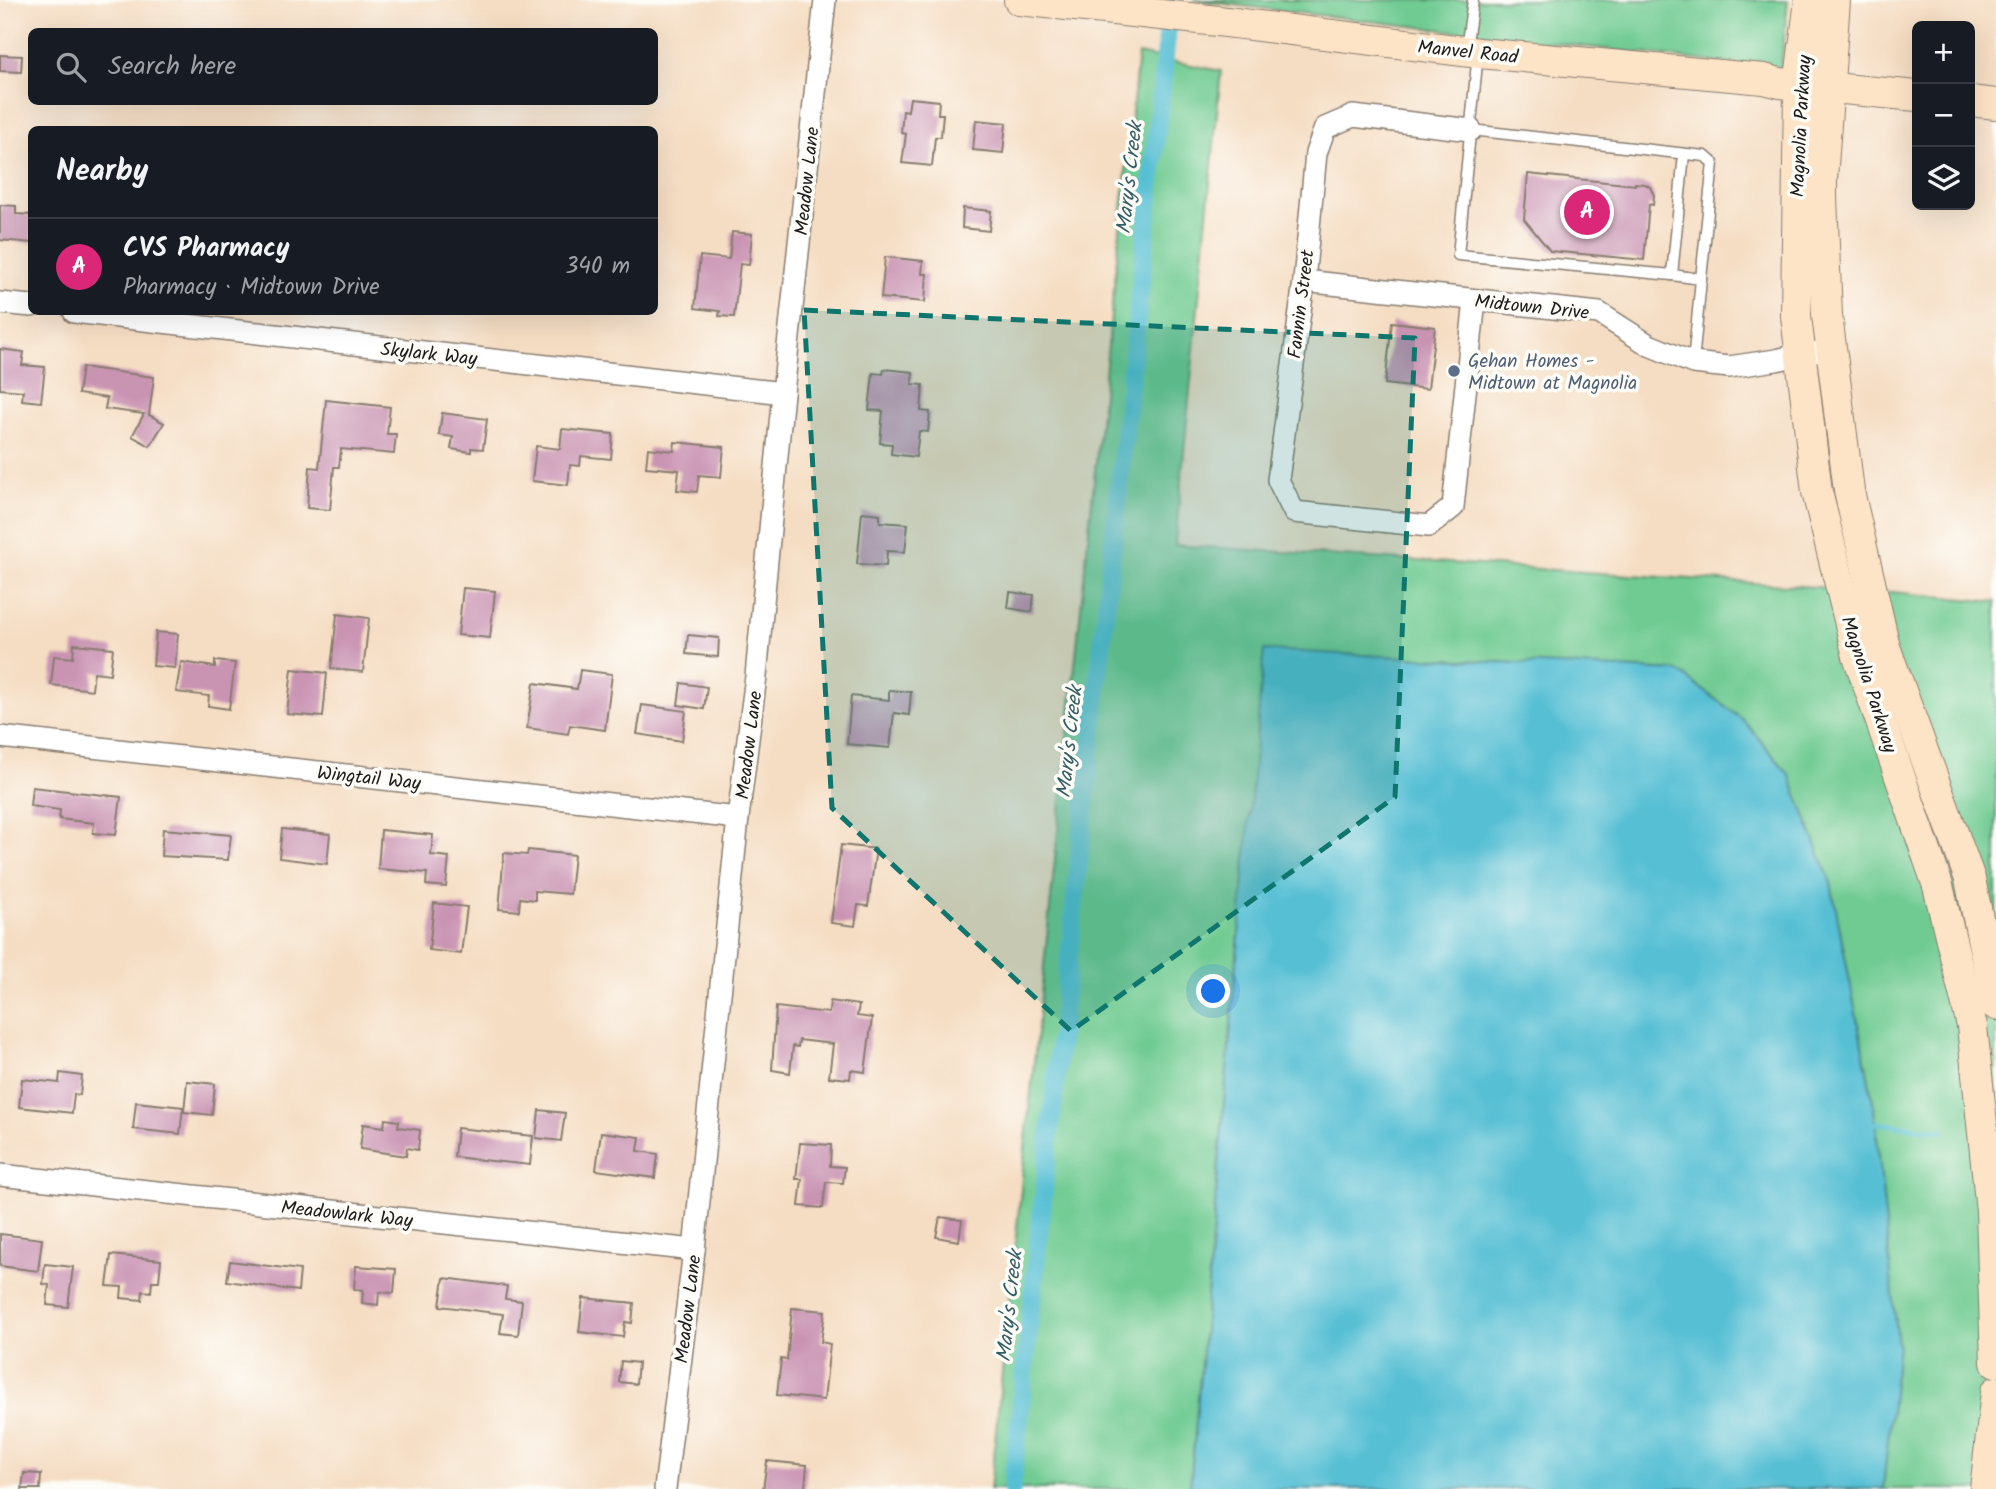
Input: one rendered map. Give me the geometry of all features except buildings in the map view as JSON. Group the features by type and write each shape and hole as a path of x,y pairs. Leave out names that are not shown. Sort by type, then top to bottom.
{"street":[{"name":"Meadow Lane","path":"665,1489 694,1251 738,818 756,676 825,0"},
{"name":"Manvel Road","path":"1019,0 1472,52 1912,96"},
{"name":"Magnolia Parkway","path":"1810,0 1799,86 1796,316 1817,492 1858,656 1938,886 1972,1026 1989,1198 1996,1362"},
{"name":"Magnolia Parkway","path":"1835,0 1822,179 1827,315 1849,491 1885,647 1970,879 1993,991"},
{"path":"1975,102 1996,104"},
{"name":"Fannin Street","path":"1471,130 1353,116 1325,128 1316,153 1304,281 1278,480 1294,512 1429,527 1453,507 1475,300"},
{"name":"Midtown Drive","path":"1304,281 1599,313 1649,345 1693,363 1729,367 1831,348"},
{"path":"0,303 28,306"},
{"name":"Skylark Way","path":"100,315 783,393"},
{"name":"Wingtail Way","path":"0,737 738,818"},
{"path":"1961,983 1993,991"},
{"name":"Meadowlark Way","path":"0,1175 694,1251"},
{"path":"1984,1489 1996,1392"}],"lane":[{"path":"1473,0 1471,130 1458,255 1701,279"},
{"path":"1471,130 1705,156 1713,163 1693,363"},
{"path":"1672,275 1684,154"}],"highlighted area":[{"path":"804,310 1415,338 1395,797 1071,1031 832,808"}],"green space":[{"path":"1193,0 1788,0 1781,70"},
{"path":"1138,54 1221,71 1175,545 1892,592 1996,602 1996,1489 990,1489"}],"water":[{"path":"1264,650 1678,671 1743,720 1789,774 1831,883 1874,1107 1898,1345 1883,1489 1190,1489"}],"waterway":[{"name":"Mary's Creek","path":"1012,1489 1171,0"},
{"path":"1876,1123 1944,1131"}],"place":[{"name":"CVS Pharmacy","path":"1587,212"},
{"name":"Gehan Homes - Midtown at Magnolia","path":"1454,371"}]}
